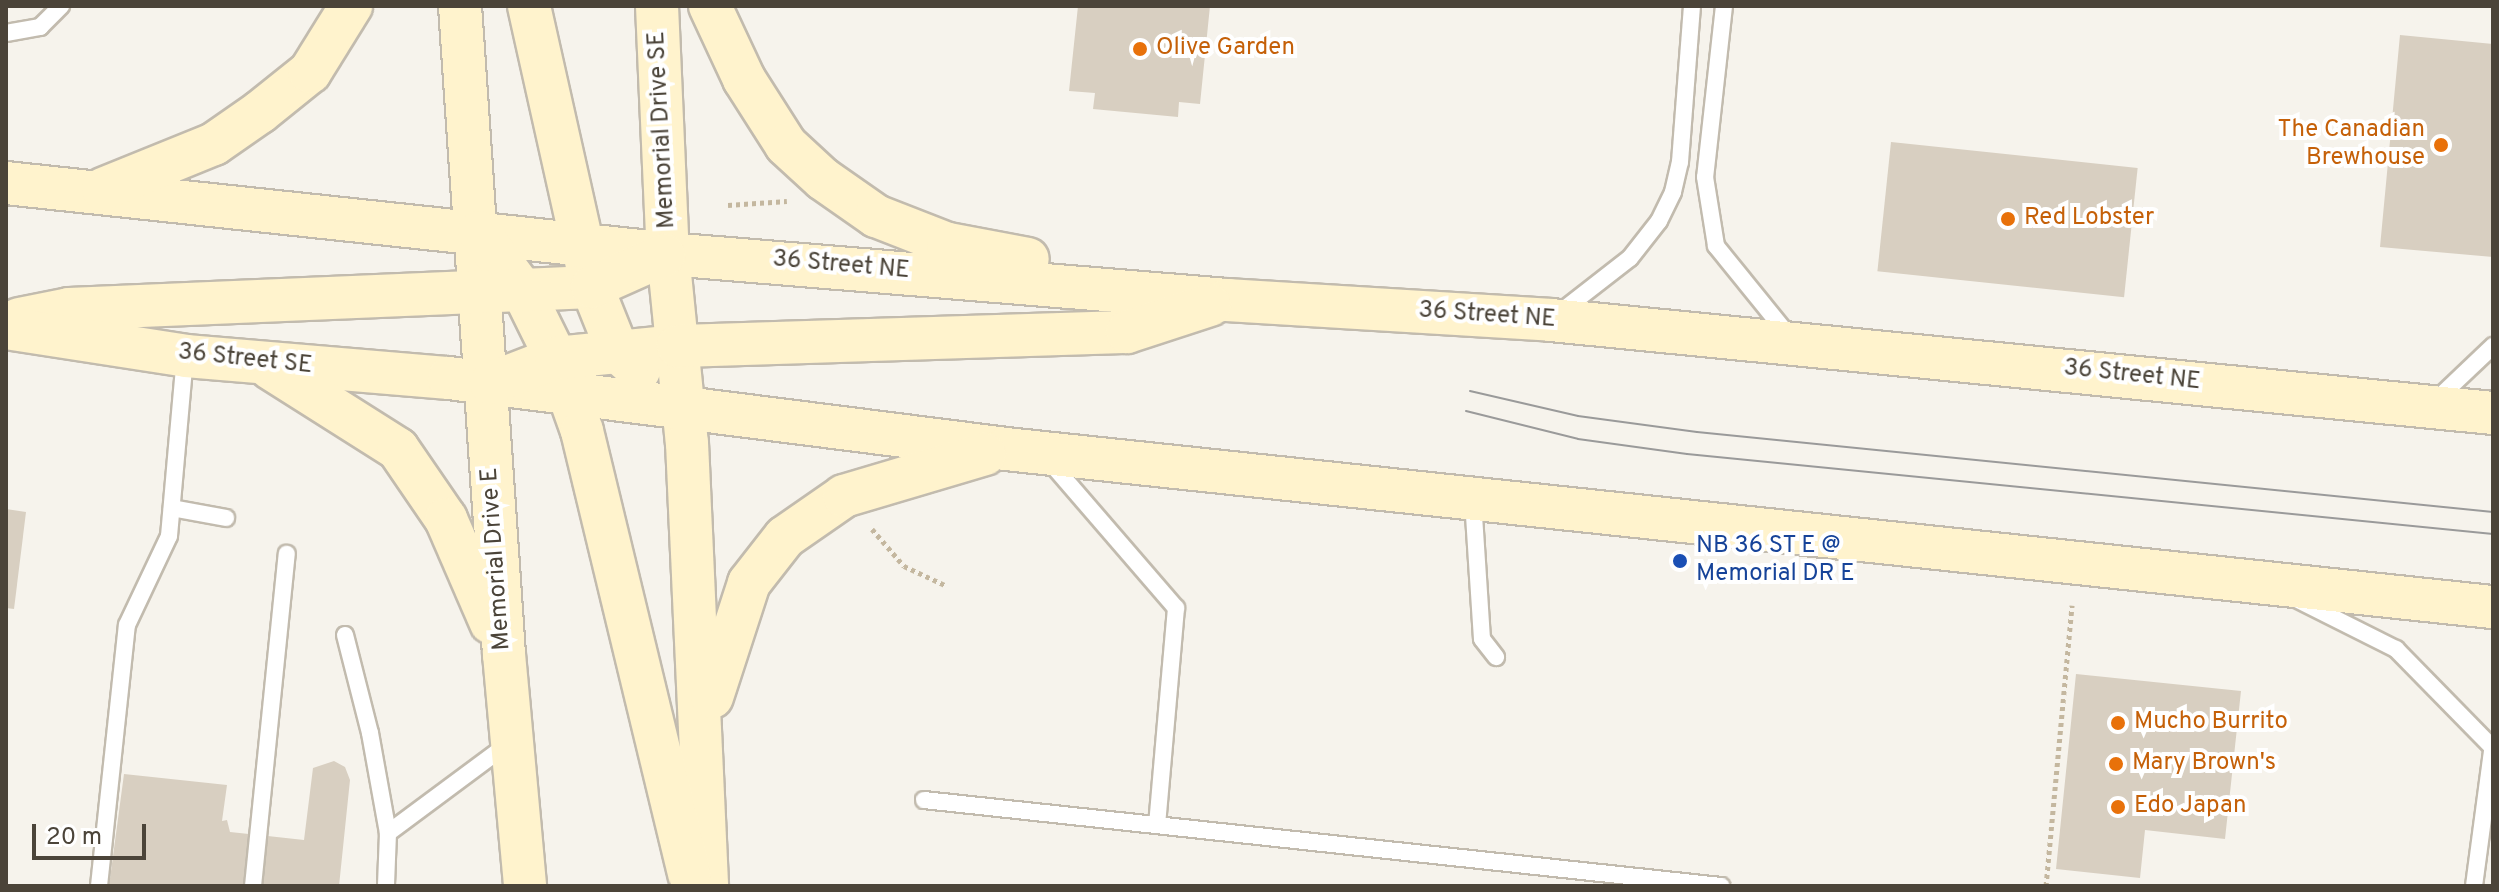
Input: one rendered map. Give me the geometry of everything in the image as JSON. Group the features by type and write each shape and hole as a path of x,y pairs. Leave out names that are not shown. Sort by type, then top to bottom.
{"main road":[{"path":"98,191 214,144 260,112 310,72 351,6"},
{"path":"6,183 479,232 460,6"},
{"path":"529,6 592,287 618,352 685,410"},
{"name":"Memorial Drive SE","path":"657,6 668,254"},
{"path":"710,6 744,79 786,145 823,179 876,216 948,244 1038,261 1128,291"},
{"name":"36 Street NE","path":"479,232 668,254 1227,300 1551,320 2493,413"},
{"name":"Memorial Drive E","path":"479,232 503,292 485,385 504,654 525,886"},
{"path":"6,321 69,309 592,287 668,254 685,410 707,886"},
{"path":"503,292 563,377 692,886"},
{"path":"485,385 563,377 618,352 678,346 1127,332 1227,300"},
{"name":"36 Street SE","path":"6,328 186,356 485,385"},
{"path":"262,363 398,449 446,519 504,654"},
{"path":"563,377 685,410 1024,451 2493,607"},
{"path":"702,735 749,583 785,537 844,496 1024,451"}],"lane":[{"path":"6,33 40,27 61,6"},
{"path":"1551,320 1630,258 1668,202 1680,162 1692,6"},
{"path":"1724,6 1705,177 1716,246 1795,342"},
{"path":"2430,406 2493,346"},
{"path":"99,886 127,625 169,536 186,356"},
{"path":"1024,451 1176,608 1157,824"},
{"path":"1473,498 1482,639 1496,657"},
{"path":"172,508 226,518"},
{"path":"253,886 287,554"},
{"path":"2261,581 2396,649 2493,746 2474,886"},
{"path":"345,635 370,733 388,833 386,886"},
{"path":"388,833 513,741"},
{"path":"924,800 1721,886"}],"path":[{"path":"728,205 796,200"},
{"path":"869,527 904,566 945,585"},
{"path":"2046,886 2072,605"}],"building":[{"name":"Olive Garden","path":"1078,6 1210,6 1200,104 1179,102 1178,117 1093,109 1095,93 1069,91"},
{"name":"The Canadian Brewhouse","path":"2400,35 2493,44 2493,257 2380,247"},
{"name":"Red Lobster","path":"1891,142 2138,168 2124,297 1877,271"},
{"path":"6,509 26,512 14,609 6,608"},
{"path":"2076,674 2241,691 2225,839 2145,830 2140,878 2056,869"},
{"path":"334,761 345,767 350,780 339,886 109,886 124,774 227,785 222,821 227,820 230,832 304,840 313,768"}],"tram line":[{"path":"1470,391 1578,416 1697,432 2493,512"},
{"path":"1466,411 1578,439 1687,454 2493,534"}],"place":[{"name":"Olive Garden","path":"1140,49"},
{"name":"The Canadian Brewhouse","path":"2441,145"},
{"name":"Red Lobster","path":"2008,219"},
{"name":"NB 36 ST E @ Memorial DR E","path":"1680,561"},
{"name":"Mucho Burrito","path":"2118,723"},
{"name":"Mary Brown's","path":"2116,764"},
{"name":"Edo Japan","path":"2118,807"}]}
